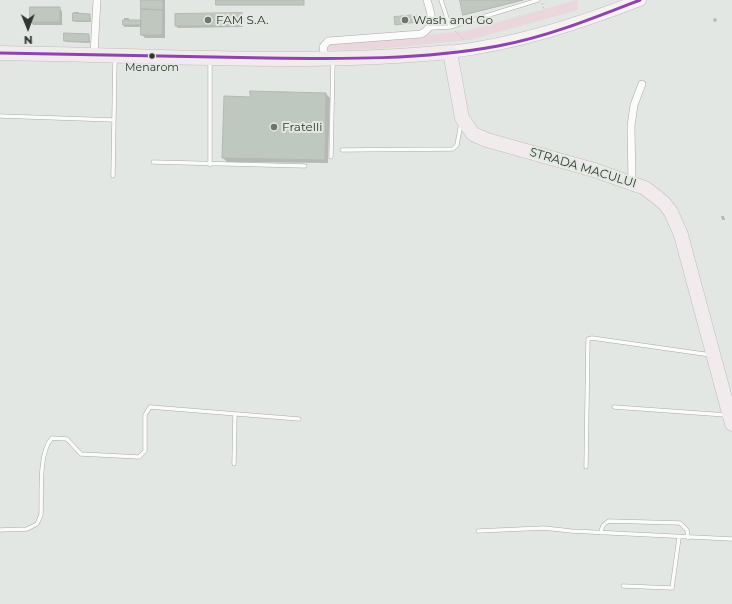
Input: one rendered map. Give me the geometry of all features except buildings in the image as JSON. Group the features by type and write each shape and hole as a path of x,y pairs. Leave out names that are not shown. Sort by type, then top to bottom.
{"highway":[{"path":"0,53 210,57 390,58 450,52"},
{"name":"STRADA MACULUI","path":"450,52 462,118 473,134 481,138 632,183 655,194 663,202 677,223 731,419"}],"main road":[{"path":"450,52 473,50 499,45 572,26 640,0"}],"street":[{"path":"94,54 97,0"},
{"path":"329,58 323,48 328,41 421,34 430,28 432,18 427,0"},
{"path":"632,183 631,126 634,105 642,84"}],"lane":[{"path":"441,0 450,27"},
{"path":"430,28 450,27 538,0"},
{"path":"113,176 115,55"},
{"path":"210,57 210,165"},
{"path":"329,58 331,157"},
{"path":"0,116 114,120"},
{"path":"342,150 453,149 457,145 462,118"},
{"path":"153,162 210,165 305,166"},
{"path":"586,467 588,339 592,338 714,356"},
{"path":"614,407 712,415 731,419"},
{"path":"0,530 27,529 37,524 41,515 43,454 46,443 52,438 67,439 81,454 139,457 145,451 145,415 150,408 299,419"},
{"path":"234,464 235,414"},
{"path":"602,533 604,523 609,521 680,524 687,530 688,538"},
{"path":"478,532 544,528 679,538 732,539"},
{"path":"622,586 672,588 679,538"}],"path":[{"path":"542,0 544,9"},
{"path":"450,27 473,50"}],"shaded area":[{"path":"577,0 578,10 469,40 377,49 327,50 330,44 466,31"}],"transit line":[{"path":"0,53 325,59 383,58 441,54 469,51 534,38 605,14 640,0"}],"place":[{"name":"FAM S.A.","path":"208,20"},
{"name":"Wash and Go","path":"405,20"},
{"name":"Menarom","path":"152,56"},
{"name":"Fratelli","path":"274,127"}]}
